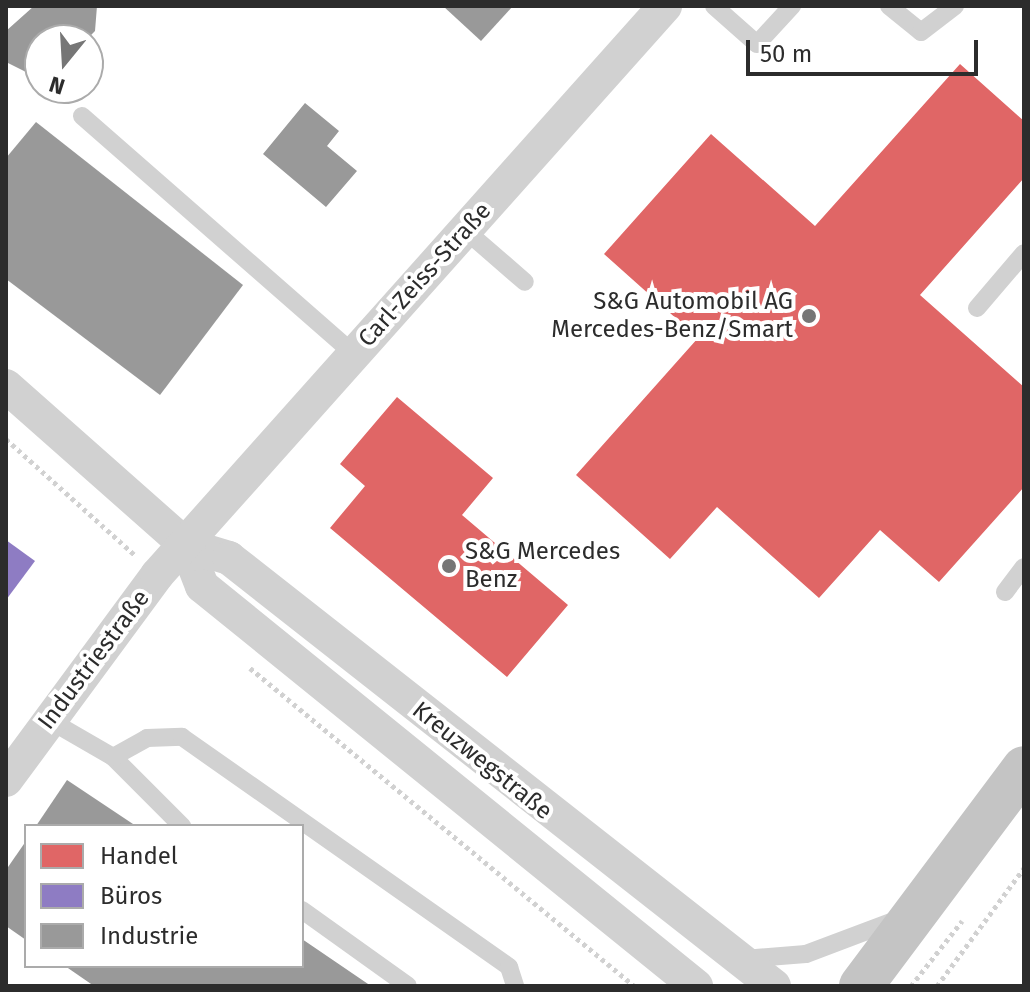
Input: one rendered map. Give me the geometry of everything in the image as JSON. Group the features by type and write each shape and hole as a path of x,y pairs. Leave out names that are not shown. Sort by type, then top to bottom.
{"main road":[{"path":"861,986 1024,768"}],"street":[{"name":"Carl-Zeiss-Straße","path":"186,545 665,6"},
{"name":"Kreuzwegstraße","path":"6,386 186,545 229,558 774,986"},
{"name":"Kreuzwegstraße","path":"186,545 202,586 696,986"},
{"name":"Industriestraße","path":"6,780 186,545"}],"lane":[{"path":"714,6 757,44 792,6"},
{"path":"889,6 921,32 955,6"},
{"path":"82,116 354,354"},
{"path":"465,230 525,282"},
{"path":"977,308 1024,253"},
{"path":"1005,592 1024,567"},
{"path":"49,720 113,757 180,824"},
{"path":"113,757 147,738 182,737 509,967 515,986"},
{"path":"304,911 408,986"},
{"path":"736,959 806,954 917,911"}],"path":[{"path":"937,986 1024,868"},
{"path":"911,986 962,921"}],"building: Handel":[{"name":"S&G Automobil AG Mercedes-Benz/Smart","path":"960,64 1024,121 1024,178 920,295 1024,387 1024,487 939,582 880,530 819,598 717,507 670,559 576,475 698,338 604,254 711,134 815,226"},
{"name":"S&G Mercedes Benz","path":"397,397 493,478 462,515 568,605 507,677 330,528 365,486 340,464"}],"building: Büros":[{"path":"6,540 35,561 6,600"}],"building: Industrie":[{"path":"34,6 97,6 96,24 24,24 24,71 6,62 6,31"},
{"path":"443,6 513,6 481,41"},
{"path":"305,103 339,131 327,146 357,171 326,207 263,154"},
{"path":"36,122 243,285 160,395 6,279 6,158"},
{"path":"67,780 133,824 37,824"},
{"path":"24,844 24,939 6,926 6,870"},
{"path":"304,940 371,986 94,986 68,968 304,968"}],"place":[{"name":"S&G Automobil AG Mercedes-Benz/Smart","path":"809,316"},
{"name":"S&G Mercedes Benz","path":"449,566"}]}
